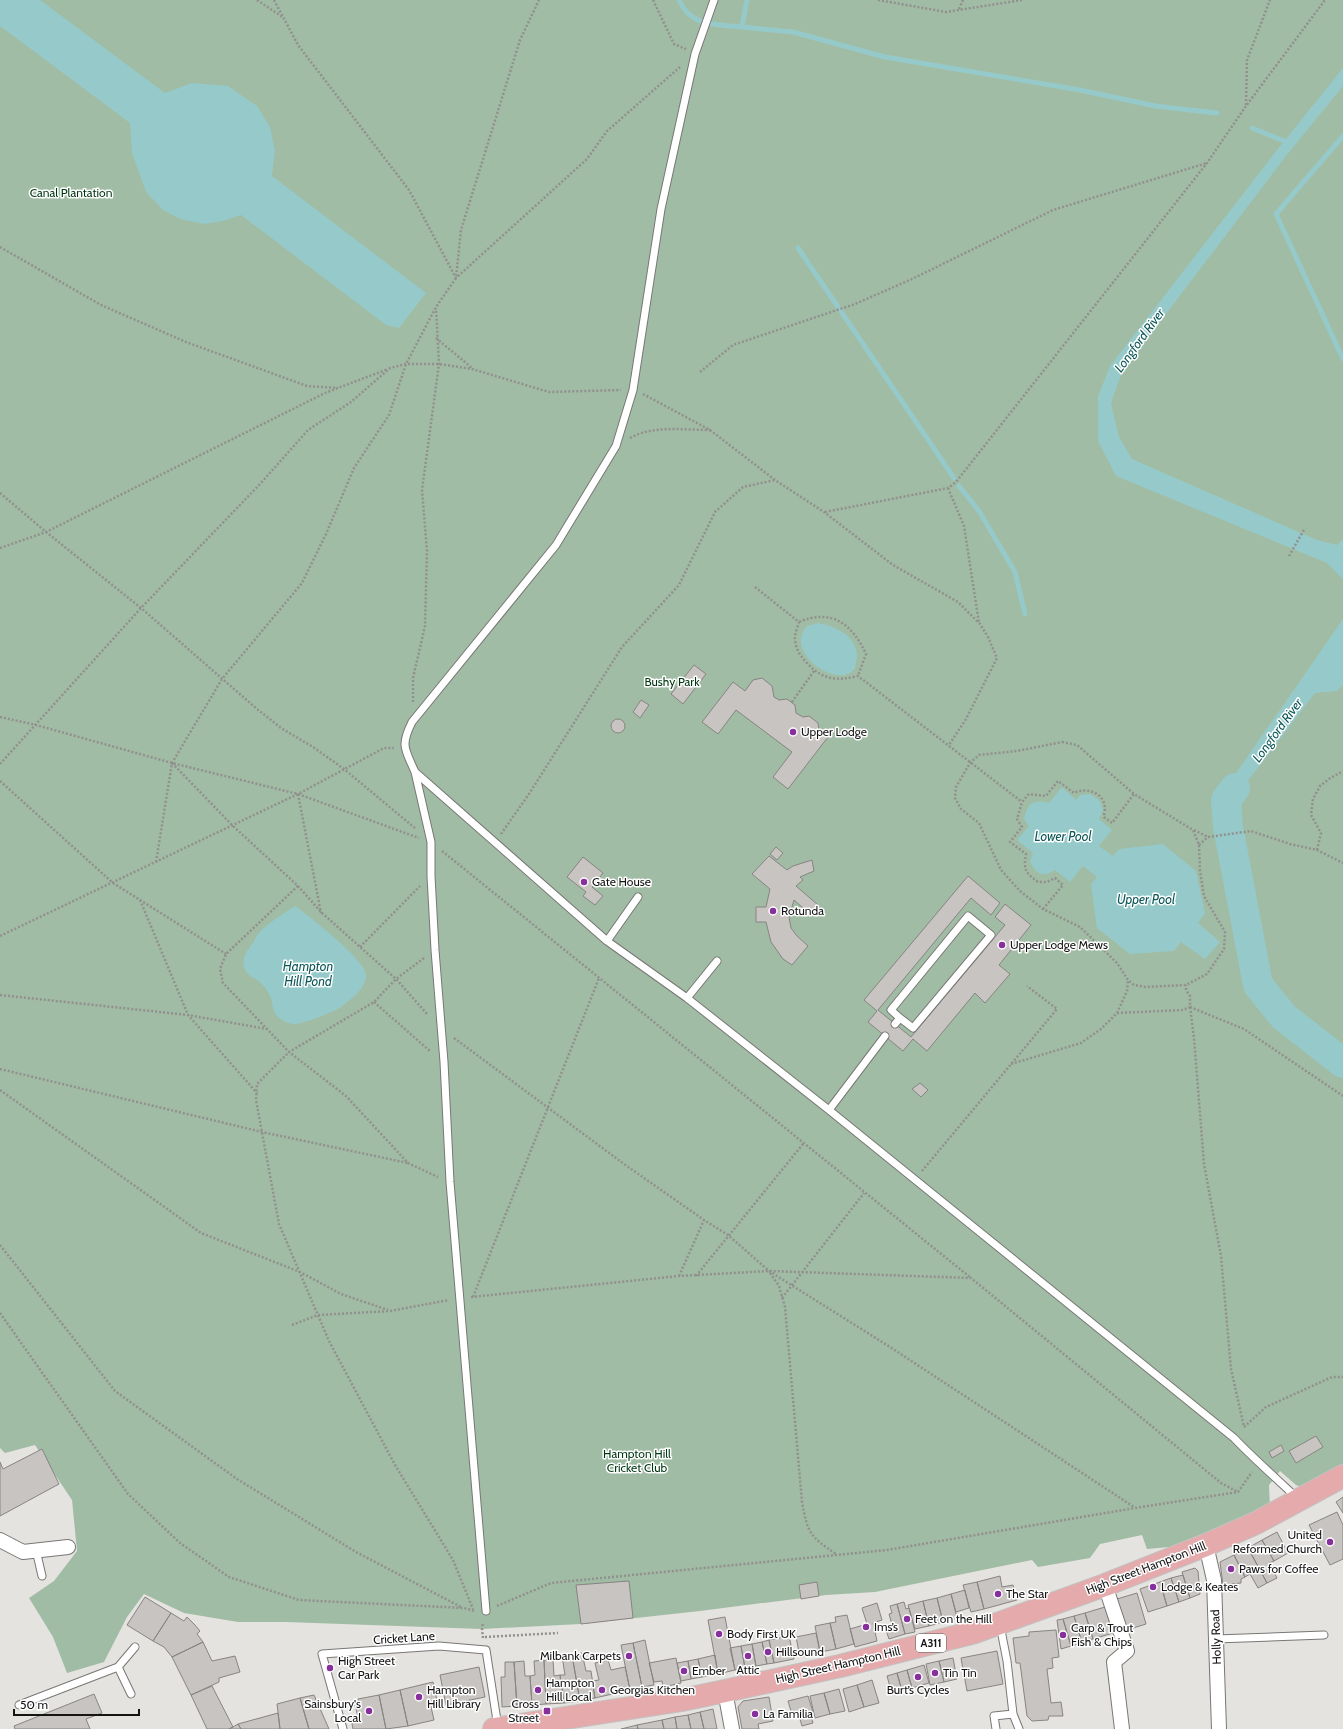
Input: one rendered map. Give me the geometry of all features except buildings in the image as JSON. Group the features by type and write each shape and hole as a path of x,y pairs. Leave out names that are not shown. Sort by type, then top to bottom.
{"main road":[{"name":"High Street Hampton Hill","path":"496,1729 682,1700 840,1666 975,1632 1105,1585 1206,1545 1256,1523 1343,1476"}],"street":[{"path":"0,1540 23,1552 68,1547"},
{"name":"Holly Road","path":"1206,1545 1214,1580 1219,1729"},
{"path":"1105,1585 1127,1652 1114,1662 1122,1729"},
{"path":"725,1691 732,1729"}],"lane":[{"path":"486,1611 450,1182 444,1062 440,1028 435,950 431,876 431,842 415,772 405,748 405,736 412,722 556,545 616,446 633,390 661,209 696,54 714,0"},
{"path":"415,772 607,941 687,998 829,1110 1234,1438 1258,1464 1276,1478 1298,1500"},
{"path":"607,941 638,897"},
{"path":"968,916 991,935 914,1028 900,1018 891,1010 968,916"},
{"path":"687,998 717,961"},
{"path":"895,1024 900,1018"},
{"path":"829,1110 885,1036"},
{"path":"36,1550 42,1576"},
{"path":"999,1623 1007,1661 1013,1714 1019,1729"},
{"path":"1216,1639 1324,1635"},
{"name":"Cricket Lane","path":"343,1729 322,1654 439,1646 486,1650"},
{"path":"19,1705 118,1667 136,1647"},
{"path":"486,1650 496,1729"},
{"path":"118,1667 131,1694"},
{"path":"996,1729 994,1716 1013,1714"}],"path":[{"path":"257,0 284,18"},
{"path":"274,0 298,45 409,190 456,278"},
{"path":"456,278 461,230 520,40 539,0"},
{"path":"156,862 172,763 222,679 302,583 326,534 354,468 389,415 406,364 436,307 456,278 587,159 607,131 696,54 674,44 653,0"},
{"path":"878,0 946,12 1022,0"},
{"path":"959,9 963,0"},
{"path":"1246,106 1247,60 1270,0"},
{"path":"824,512 948,488 956,482 1207,163 1246,106 1325,0"},
{"path":"700,372 733,345 855,304 912,279 1053,210 1207,163"},
{"path":"0,247 101,305 186,342 307,386 338,388"},
{"path":"412,722 413,678 425,626 427,551 422,490 439,364 436,338 436,307"},
{"path":"436,338 472,368"},
{"path":"0,548 46,532 338,388 390,368 406,364 439,364 472,368 549,392 633,390 710,430 775,480 824,512 894,565 958,602 980,624 988,637 997,658 966,719 949,746"},
{"path":"0,764 141,608 261,483 308,430 351,402 390,368"},
{"path":"616,446 638,434 662,430 710,430"},
{"path":"495,843 529,794 622,647 679,585 715,512 743,487 775,480"},
{"path":"948,488 964,526 980,624"},
{"path":"0,493 141,608 281,728 313,747 344,769 431,842 1221,1483 1238,1492"},
{"path":"1288,556 1305,528"},
{"path":"755,587 799,622"},
{"path":"799,622 812,616 825,616 847,626 859,639 866,654 858,676"},
{"path":"799,622 795,638 799,655 814,671 823,677 845,679 858,676"},
{"path":"792,702 814,671"},
{"path":"858,676 1022,802"},
{"path":"0,717 36,725 172,763 298,794 431,842"},
{"path":"1193,830 1200,845 1200,871 1204,896 1224,932 1224,949 1207,974 1186,985 1146,987 1134,985 1128,980 1117,963 1080,927 1043,908 1020,891 1001,870 979,823 962,809 955,798 956,787 970,763 979,755 1062,742 1077,745 1134,794 1193,830 1208,837 1251,831 1290,844 1318,850 1343,863"},
{"path":"0,936 298,794 384,748 405,748"},
{"path":"172,763 232,825 298,886 322,913 396,979 440,1028 624,1164 728,1235 769,1271 897,1351 1135,1508"},
{"path":"1318,850 1321,833 1311,815 1314,799 1320,786 1343,771"},
{"path":"0,781 113,883 226,954"},
{"path":"1043,908 1063,884 1055,878 1047,882 1038,882 1029,875 1024,866 1026,854 1010,842 1022,828 1017,819 1022,802 1029,794 1046,796 1058,781 1074,793 1080,790 1090,790 1100,796 1105,805 1104,817 1112,823 1134,794"},
{"path":"298,794 322,913"},
{"path":"1200,845 1208,837"},
{"path":"360,947 431,876"},
{"path":"298,886 226,954 220,969 223,983 289,1052 346,1096 408,1163"},
{"path":"140,900 188,1015 257,1093"},
{"path":"435,950 396,979 374,1002 289,1052 257,1084 256,1100 279,1224 329,1341 395,1465 453,1560 474,1611"},
{"path":"473,1297 599,978"},
{"path":"1010,1064 1082,1043 1101,1029 1117,1013 1125,998 1128,980"},
{"path":"1186,985 1186,990 1190,996 1204,1164 1221,1256 1231,1369 1244,1427 1266,1407 1332,1377 1343,1377"},
{"path":"915,1180 1010,1064 1057,1010 1027,986"},
{"path":"0,995 188,1015 267,1029"},
{"path":"374,1002 444,1062"},
{"path":"1117,1013 1183,1010 1190,1007 1244,1029 1343,1096"},
{"path":"0,1068 262,1132 408,1163 450,1182"},
{"path":"0,1089 201,1232 300,1272 341,1294 390,1311"},
{"path":"696,1276 803,1144"},
{"path":"782,1298 864,1194"},
{"path":"679,1276 704,1220"},
{"path":"0,1245 115,1391 237,1479 356,1552 464,1608 474,1611 486,1611 551,1583 887,1550 1238,1492 1258,1464"},
{"path":"292,1325 318,1315 390,1311 460,1298 679,1276 769,1271 970,1278"},
{"path":"769,1271 779,1286 784,1307 802,1502 807,1528 818,1542 837,1554"},
{"path":"0,1313 128,1494 180,1543 229,1577 299,1600 464,1608"},
{"path":"486,1611 482,1629 486,1650"},
{"path":"483,1637 558,1633"}],"green space":[{"name":"Bushy Park","path":"0,0 1343,0 1343,1471 1303,1488 1296,1485 1280,1471 1269,1485 1270,1508 1181,1546 1147,1549 1142,1535 1100,1544 1090,1558 1038,1567 1032,1560 875,1592 826,1595 581,1624 482,1629 286,1622 238,1622 184,1613 144,1594 127,1617 104,1662 67,1673 53,1637 29,1598 54,1581 77,1551 72,1500 35,1445 5,1453 0,1448"}],"water":[{"path":"0,0 40,0 165,93 192,83 228,86 257,106 270,127 275,151 272,176 426,293 399,328 386,325 241,215 223,221 204,224 180,219 163,210 146,192 132,153 130,123 0,26"},
{"path":"1343,68 1343,86 1286,156 1122,372 1111,403 1119,437 1132,459 1317,540 1337,545 1343,539 1343,579 1327,563 1116,476 1098,441 1098,396 1110,366 1277,150"},
{"path":"1343,619 1343,685 1337,691 1315,693 1234,799 1239,827 1228,827 1218,823 1216,802"},
{"path":"818,623 838,629 853,642 856,649 857,658 855,669 850,673 839,675 831,674 822,670 808,658 803,650 801,642 802,634 807,626"},
{"name":"Upper Pool","path":"1062,787 1076,800 1080,795 1090,794 1099,800 1103,810 1099,819 1112,830 1099,846 1113,856 1119,849 1163,844 1196,871 1205,913 1198,923 1220,942 1205,959 1181,942 1174,951 1130,954 1097,928 1091,884 1097,877 1083,866 1070,882 1055,870 1050,873 1043,874 1034,869 1030,861 1033,853 1017,840 1029,826 1024,819 1027,809 1035,802 1049,803"},
{"name":"Hampton Hill Pond","path":"295,906 324,928 347,949 364,968 366,975 364,985 361,989 341,1007 317,1018 293,1024 287,1023 275,1014 272,1000 265,987 249,975 243,962 245,954 257,935 272,922"}],"waterway":[{"path":"679,0 684,9 697,20 713,24 742,27 747,0"},
{"path":"742,27 793,32 885,57 1080,90 1155,106 1217,113"},
{"path":"1252,128 1289,143"},
{"path":"1343,136 1276,214 1343,359"},
{"path":"798,248 954,478"},
{"path":"959,486 979,511 1015,572 1025,614"},
{"name":"Longford River","path":"1235,788 1226,800 1228,827 1258,985 1284,1017 1343,1063"}],"place":[{"name":"Upper Lodge","path":"793,732"},
{"name":"Gate House","path":"584,882"},
{"name":"Rotunda","path":"773,911"},
{"name":"Upper Lodge Mews","path":"1002,945"},
{"name":"United Reformed Church","path":"1330,1542"},
{"name":"Paws for Coffee","path":"1231,1569"},
{"name":"Lodge & Keates","path":"1153,1587"},
{"name":"The Star","path":"998,1594"},
{"name":"Feet on the Hill","path":"907,1619"},
{"name":"Ims’s","path":"866,1627"},
{"name":"Body First UK","path":"719,1634"},
{"name":"Carp & Trout Fish & Chips","path":"1063,1635"},
{"name":"Hillsound","path":"768,1652"},
{"name":"Milbank Carpets","path":"629,1656"},
{"name":"Attic","path":"748,1656"},
{"name":"High Street Car Park","path":"330,1668"},
{"name":"Ember","path":"684,1671"},
{"name":"Tin Tin","path":"935,1673"},
{"name":"Burt’s Cycles","path":"918,1677"},
{"name":"Hampton Hill Local","path":"538,1690"},
{"name":"Georgias Kitchen","path":"602,1690"},
{"name":"Hampton Hill Library","path":"419,1697"},
{"name":"Sainsbury's Local","path":"369,1711"},
{"name":"Cross Street","path":"547,1711"},
{"name":"La Familia","path":"755,1714"}],"park label":[{"name":"Canal Plantation","path":"71,193"},
{"name":"Hampton Hill Cricket Club","path":"637,1461"}],"water label":[{"name":"Lower Pool","path":"1063,836"}]}
